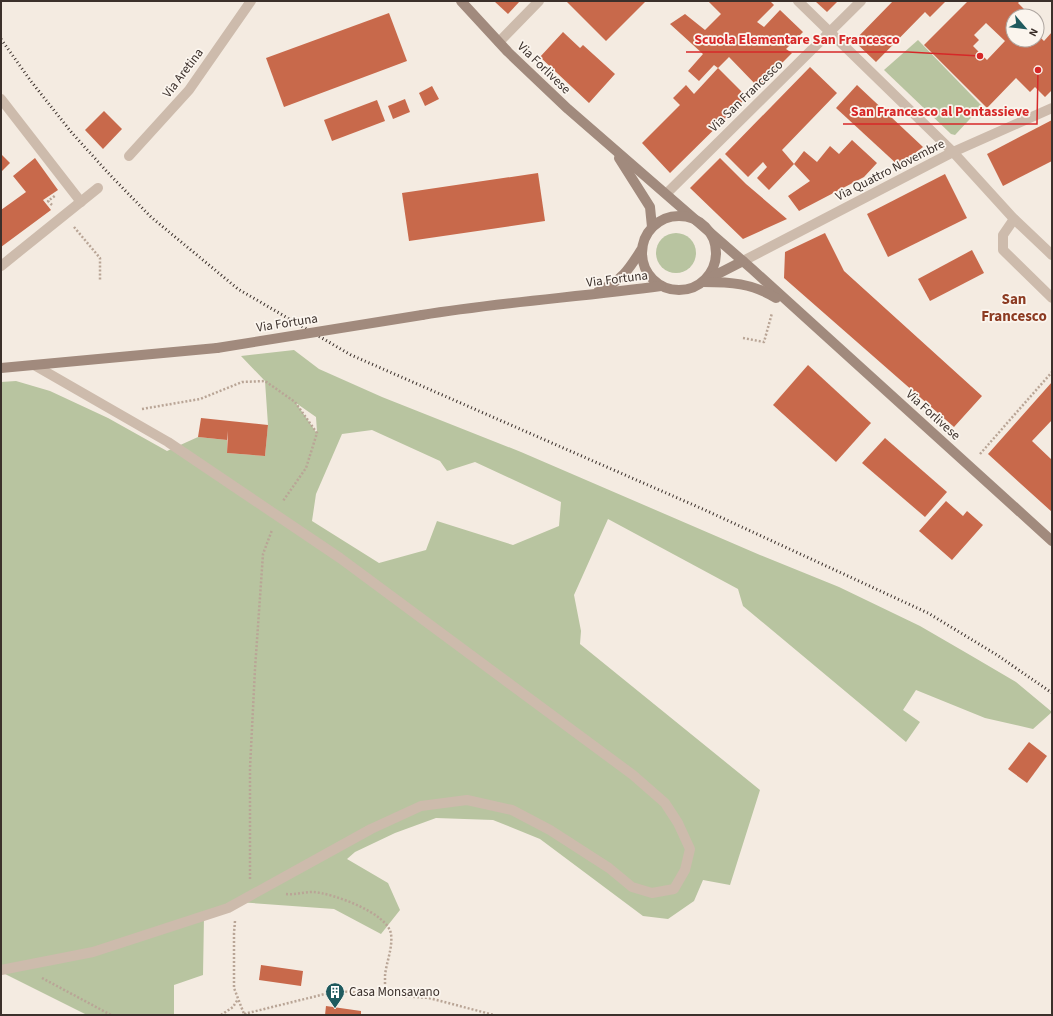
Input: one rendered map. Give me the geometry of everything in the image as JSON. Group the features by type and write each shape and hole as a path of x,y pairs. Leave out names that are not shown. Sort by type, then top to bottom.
{"street":[{"name":"Via Aretina","path":"129,156 189,90 251,1"},
{"name":"Via Forlivese","path":"461,1 499,42 568,110 667,193 709,232 715,246 715,260 709,275 703,282 691,288 675,290 661,286"},
{"path":"499,42 539,1"},
{"path":"798,1 953,152 1014,219 1052,255"},
{"name":"Via San Francesco","path":"667,193 861,1"},
{"path":"1,99 81,202"},
{"name":"Via Quattro Novembre","path":"743,261 953,152 1052,108"},
{"name":"Via Forlivese","path":"613,149 650,207 652,227 663,220 675,216 687,217 698,222 1052,541"},
{"path":"1,266 98,188"},
{"path":"1014,219 1003,235 1003,250 1052,298"},
{"path":"652,227 645,238 641,250 643,264 648,275 661,286"},
{"name":"Via Fortuna","path":"576,297 611,286 626,274 641,250"},
{"path":"703,282 743,261"},
{"name":"Via Forlivese","path":"703,282 733,282 764,290 795,309"},
{"name":"Via Fortuna","path":"1,368 217,348 484,305 576,297 661,286"},
{"path":"1,970 93,952 228,908 370,829 421,806 467,800 512,810 550,830 609,868 632,887 652,894 674,888 685,870 690,849 678,823 665,803 632,775 340,558 168,442 34,365"}],"path":[{"path":"74,226 100,258 100,281"},
{"path":"743,338 764,342 772,313"},
{"path":"977,458 1052,372"},
{"path":"117,413 200,399 242,382 265,381 295,402 317,433 306,468 283,502"},
{"path":"250,896 250,768 255,669 263,554 274,524"},
{"path":"262,889 288,894 313,892 338,897 364,908 388,926 391,934 385,976 385,995"},
{"path":"238,902 234,933 234,988 246,1014 337,991 429,998 494,1015"},
{"path":"41,978 111,1015"},
{"path":"221,1015 233,1007 238,999"}],"green space":[{"path":"918,40 982,106 955,135 951,134 884,70"},
{"path":"680,233 687,236 693,242 696,253 695,261 687,270 680,273 672,273 665,270 657,261 656,249 659,242 668,234"},
{"path":"294,350 319,369 382,397 521,452 760,555 839,587 920,626 970,655 1016,682 1052,712 1033,729 985,718 916,690 903,710 920,722 906,742 743,606 738,589 608,519 574,595 581,631 580,644 760,790 730,885 703,880 694,901 668,919 643,916 540,839 493,820 436,818 395,833 355,852 347,859 388,883 400,910 381,934 334,909 238,902 204,916 203,975 174,985 174,1015 87,1015 1,972 1,382 16,381 50,391 108,418 167,451 198,437 227,440 227,453 265,456 268,425 265,381 241,356","holes":["296,403 316,417 317,432 316,432","372,430 440,461 447,471 475,462 561,502 559,526 513,545 437,521 426,550 379,563 312,521 316,494 342,434"]}],"building":[{"path":"494,1 520,1 508,14"},
{"path":"566,1 646,1 606,41"},
{"path":"708,1 770,1 774,5 757,22 764,27 780,10 803,32 786,49 792,53 758,87 729,57 718,68 714,65 699,81 688,71 703,54 670,24 685,14 705,30 721,14"},
{"path":"815,1 838,1 827,12"},
{"path":"893,1 946,1 930,17 925,12 876,62 854,41"},
{"path":"968,1 1020,1 1018,3 1023,8 1005,8 1005,41 1005,48 1045,48 1045,40 1052,32 1052,90 1045,97 1035,87 1030,92 1016,78 987,108 924,45","holes":["986,23 1005,41 987,60 973,46 979,40 974,35"]},
{"path":"389,13 407,61 284,107 266,58"},
{"path":"563,32 580,48 583,45 615,74 589,103 540,57"},
{"path":"810,67 837,93 782,150 794,164 769,190 757,178 767,167 763,162 748,177 725,154"},
{"path":"718,68 747,97 670,173 642,143 680,105 673,98 686,85 694,94"},
{"path":"857,85 923,147 899,166 836,108"},
{"path":"432,86 439,99 425,106 419,93"},
{"path":"405,99 410,112 393,119 388,106"},
{"path":"377,100 385,121 332,141 324,120"},
{"path":"104,111 122,129 103,149 85,130"},
{"path":"1052,120 1052,161 1003,186 987,154"},
{"path":"852,140 877,163 864,177 799,211 788,196 810,181 794,164 804,151 817,162 830,146 839,154"},
{"path":"1,154 10,163 1,172"},
{"path":"35,158 58,190 43,200 51,210 1,247 1,210 26,192 13,176"},
{"path":"720,158 746,184 787,219 743,239 690,188"},
{"path":"538,173 545,221 409,241 402,193"},
{"path":"945,174 967,218 888,257 867,214"},
{"path":"825,233 844,271 982,396 954,427 784,278 785,252"},
{"path":"972,250 984,273 930,301 918,279"},
{"path":"808,365 871,423 836,462 773,405"},
{"path":"1052,382 1052,420 1032,441 1052,460 1052,512 988,454"},
{"path":"201,418 268,425 265,456 227,453 228,431 227,440 198,437"},
{"path":"885,438 947,492 925,517 862,463"},
{"path":"946,501 963,516 967,511 983,525 952,560 919,531"},
{"path":"1029,742 1047,756 1027,783 1008,769"},
{"path":"261,965 303,971 301,986 259,980"},
{"name":"Casa Monsavano","path":"326,1006 361,1011 361,1015 325,1015"}],"railway":[{"path":"1,39 30,80 72,133 111,176 151,217 238,289 351,355 705,510 928,613 997,655 1052,693"}],"place":[{"name":"Scuola Elementare San Francesco","path":"980,56"},
{"name":"San Francesco al Pontassieve","path":"1038,70"},
{"name":"Casa Monsavano","path":"335,1009"}],"district":[{"name":"San Francesco","path":"1014,308"}]}
